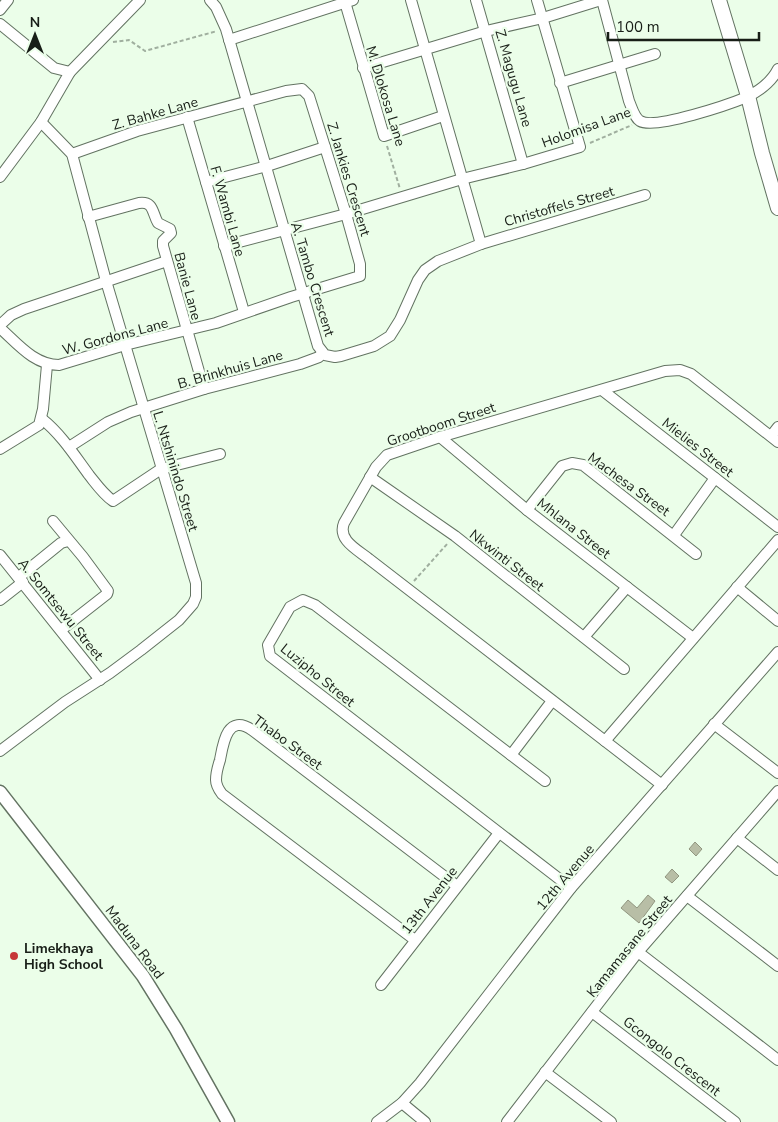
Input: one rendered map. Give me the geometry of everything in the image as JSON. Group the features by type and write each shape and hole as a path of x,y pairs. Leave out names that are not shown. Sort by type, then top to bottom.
{"main road":[{"path":"719,0 748,96 778,208"}],"street":[{"path":"0,10 8,0"},
{"path":"0,177 41,122 70,72 140,0"},
{"name":"A. Tambo Crescent","path":"210,0 216,7 226,29 318,346 322,353 330,356 341,356 374,346 390,336 400,320 418,280 426,270 442,259 481,244"},
{"path":"410,0 481,244"},
{"name":"Z. Magugu Lane","path":"476,0 524,164"},
{"path":"537,0 580,147"},
{"path":"363,68 486,31 543,18 601,0 629,102 634,114 641,121"},
{"path":"229,40 349,1"},
{"name":"M. Dlokosa Lane","path":"349,1 363,68 384,136"},
{"path":"0,24 54,68 70,72"},
{"path":"560,83 655,54"},
{"name":"Holomisa Lane","path":"641,121 654,124 710,110 748,96 768,83 778,69"},
{"name":"Z. Jankies Crescent","path":"247,102 286,91 298,89 306,91 346,214 360,264 360,276 303,293"},
{"name":"Z. Bahke Lane","path":"72,154 137,131 247,102"},
{"path":"384,136 443,116"},
{"name":"F. Wambi Lane","path":"187,117 244,312"},
{"name":"L. Ntshinindo Street","path":"0,751 141,650 179,620 188,611 196,597 196,583 106,281 72,154 41,122"},
{"path":"206,182 267,166 325,147"},
{"name":"Holomisa Lane","path":"224,246 346,214 462,179 524,164 580,147"},
{"name":"Christoffels Street","path":"481,244 645,195"},
{"name":"Banie Lane","path":"88,217 139,203 148,203 156,221 168,227 170,235 163,243 186,331 204,389"},
{"path":"0,449 34,430 42,419 47,364 30,354 2,332 11,315 167,261"},
{"name":"W. Gordons Lane","path":"47,364 59,365 216,323 303,293"},
{"name":"B. Brinkhuis Lane","path":"69,447 108,422 132,412 204,389 300,364 319,357 322,353"},
{"name":"Grootboom Street","path":"662,785 363,555 342,536 342,528 380,461 387,455 440,437 665,371 685,371 774,439"},
{"name":"Mielies Street","path":"602,390 778,527"},
{"path":"42,419 69,447 104,494 113,501 161,469 220,454"},
{"path":"774,439 778,426"},
{"name":"Mhlana Street","path":"440,437 527,510 693,638"},
{"name":"Machesa Street","path":"527,510 562,466 577,463 583,465 696,554"},
{"name":"Nkwinti Street","path":"370,478 455,536 624,669"},
{"path":"674,536 715,478"},
{"path":"53,521 108,591 107,594 61,630"},
{"path":"605,740 778,540"},
{"path":"0,600 61,543 68,541"},
{"name":"A. Somtsewu Street","path":"0,555 100,680"},
{"path":"584,637 627,587"},
{"path":"737,588 778,621"},
{"name":"Luzipho Street","path":"544,781 330,616 308,601 303,600 290,607 270,642 268,648 270,656 572,888"},
{"name":"12th Avenue","path":"377,1122 402,1103 431,1070 572,888 778,652"},
{"path":"511,755 552,701"},
{"path":"714,724 778,773"},
{"name":"Thabo Street","path":"415,940 222,794 216,780 224,739 228,731 232,727 238,726 244,726 252,730 457,886"},
{"name":"Kamamasane Street","path":"506,1122 638,952 778,791"},
{"name":"Maduna Road","path":"0,792 143,976 160,1002 228,1122"},
{"name":"13th Avenue","path":"380,986 500,833"},
{"path":"737,838 778,870"},
{"path":"687,896 778,966"},
{"path":"638,952 778,1060"},
{"name":"Gcongolo Crescent","path":"592,1012 734,1122"},
{"path":"545,1072 611,1122"},
{"path":"402,1103 425,1122"}],"path":[{"path":"96,44 129,40 145,51 226,29"},
{"name":"Holomisa Lane","path":"580,147 641,121"},
{"name":"M. Dlokosa Lane","path":"384,136 402,197"},
{"path":"408,588 455,536"}],"building":[{"path":"695,842 702,849 696,856 689,849"},
{"path":"672,869 679,876 672,883 665,877"},
{"path":"648,895 655,901 639,923 621,908 628,900 637,908"}],"place":[{"name":"Limekhaya High School","path":"14,956"}]}
